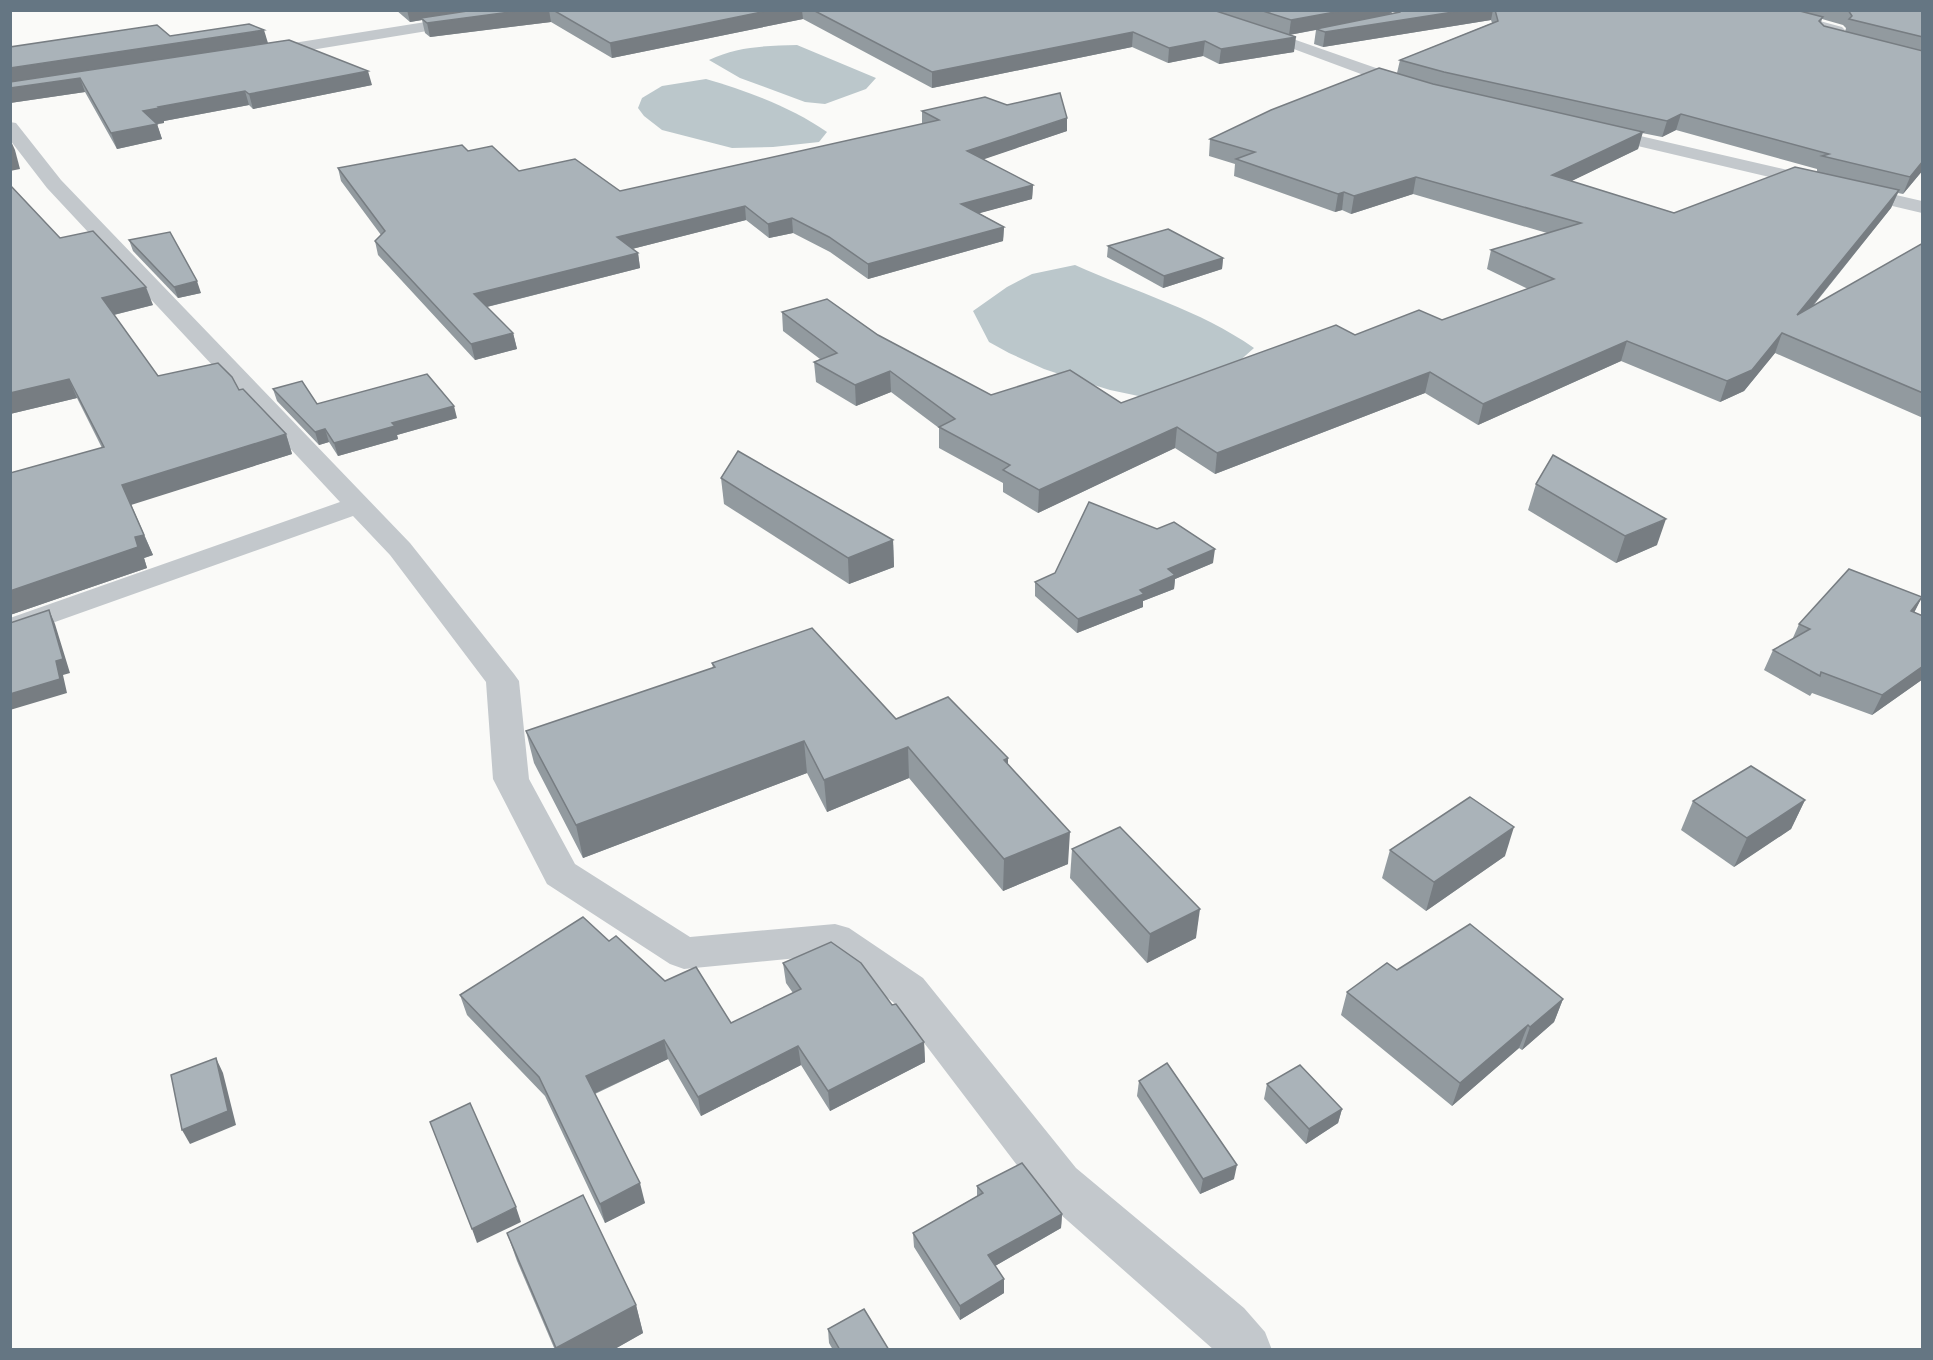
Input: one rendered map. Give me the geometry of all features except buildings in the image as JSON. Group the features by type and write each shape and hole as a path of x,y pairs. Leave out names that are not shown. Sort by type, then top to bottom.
{"street":[{"path":"241,56 532,10"},
{"path":"1187,10 1288,42 1374,75 1426,91"},
{"path":"1760,10 1837,30 1824,36 1923,60"},
{"path":"1288,42 1320,36"},
{"path":"1575,127 1638,139 1923,207"},
{"path":"10,128 54,184 400,549 502,681 511,779 561,874 684,953 835,939 908,990 1059,1183 1226,1324 1247,1350"},
{"path":"10,629 357,505"}],"shaded area":[{"path":"797,45 876,78 866,89 825,104 805,102 740,78 709,60 741,49"},
{"path":"706,79 768,101 799,115 827,132 819,142 773,147 732,148 662,130 644,116 638,108 642,98 662,86"},
{"path":"1075,265 1189,312 1254,348 1236,364 1148,398 1110,390 1044,369 989,342 973,311 1007,287 1032,274"}]}
